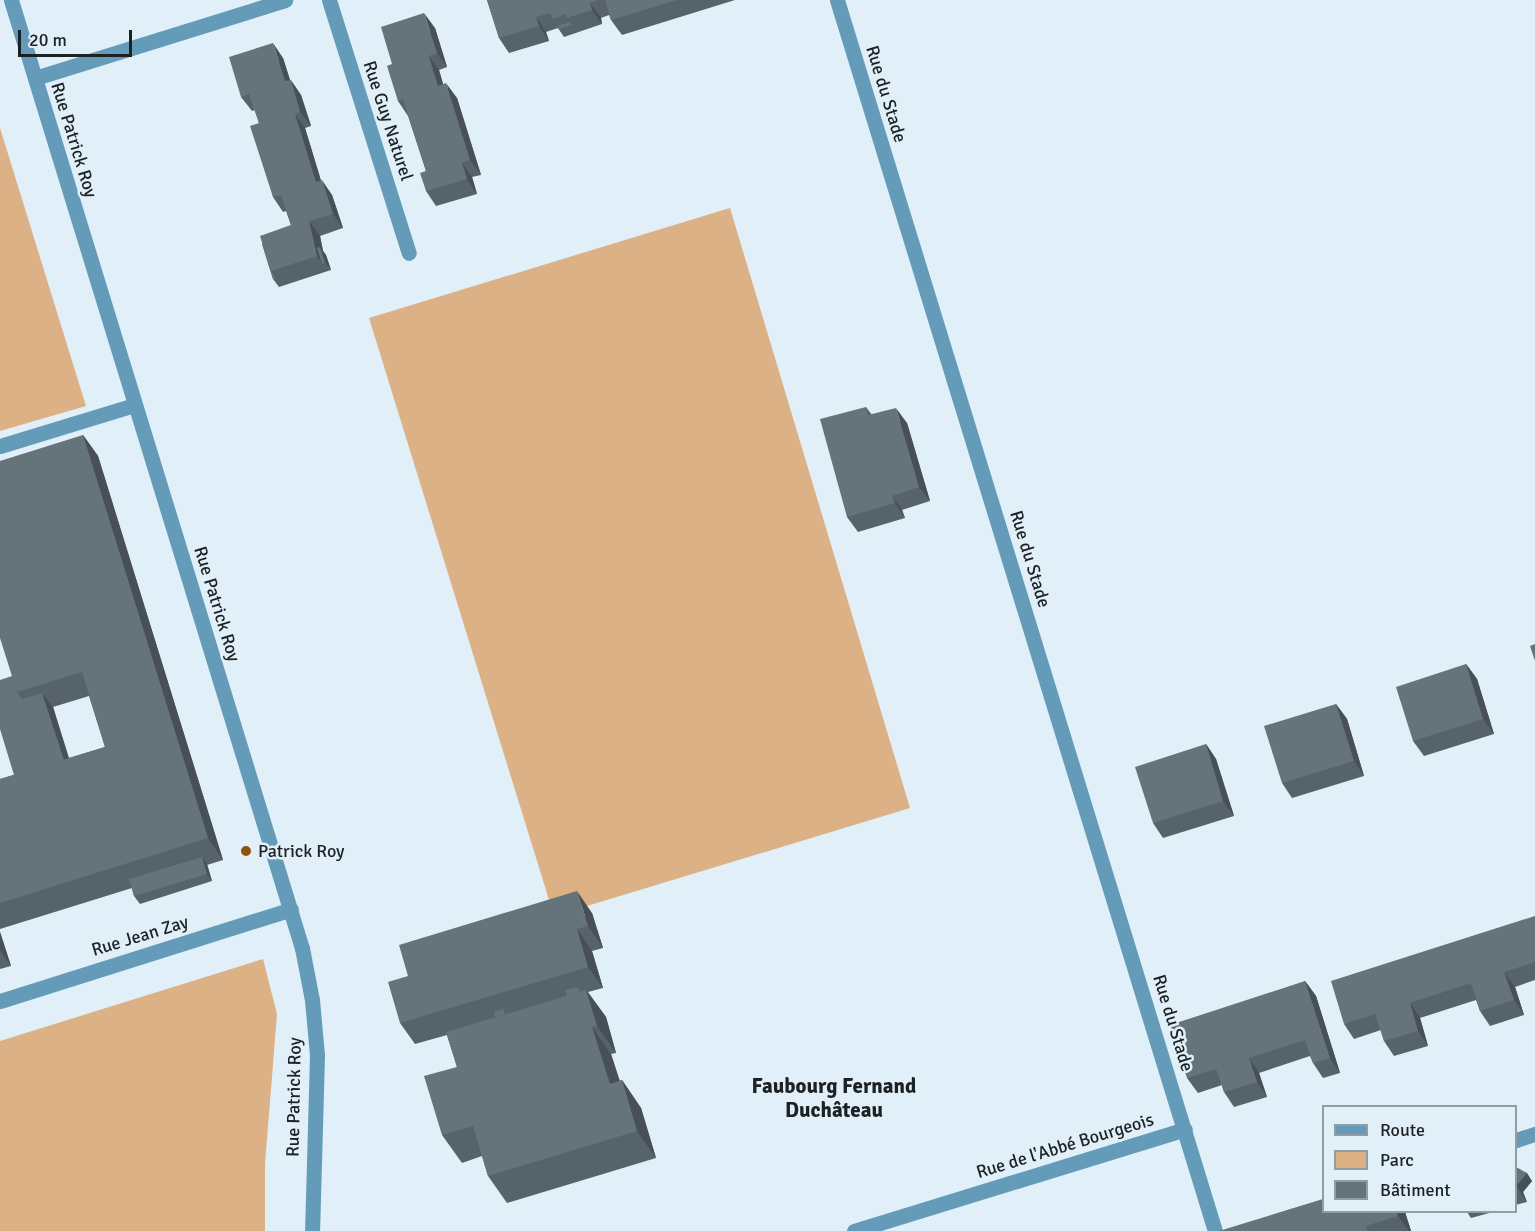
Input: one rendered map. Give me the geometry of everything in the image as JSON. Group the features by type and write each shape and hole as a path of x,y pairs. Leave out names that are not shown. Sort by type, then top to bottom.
{"street":[{"name":"Rue Patrick Roy","path":"11,0 291,909 307,971 315,1027 318,1087 312,1231"},
{"path":"35,78 285,0"},
{"name":"Rue Guy Naturel","path":"329,0 409,254"},
{"name":"Rue du Stade","path":"837,0 1185,1129"},
{"path":"0,446 134,405"},
{"name":"Rue Jean Zay","path":"0,1000 291,909"},
{"path":"1185,1129 1222,1230"},
{"name":"Rue de l'Abbé Bourgeois","path":"854,1231 1185,1129"},
{"path":"1517,1139 1535,1134"}],"green space":[{"path":"0,128 86,406 0,431"},
{"path":"730,208 910,808 554,916 369,318"},
{"path":"263,959 277,1014 265,1164 265,1231 0,1231 0,1041"}],"building":[{"path":"487,0 599,0 590,3 592,10 567,18 566,14 552,19 551,13 536,17 539,26 499,38"},
{"path":"605,0 677,0 611,20"},
{"path":"424,13 437,53 429,56 433,71 438,86 446,83 470,160 462,163 467,179 426,191 420,173 426,171 403,99 398,101 387,66 392,64 381,27"},
{"path":"569,22 572,25 558,29 557,26"},
{"path":"273,43 285,81 291,80 300,112 295,114 316,182 322,180 333,214 309,221 317,256 271,271 260,236 291,225 281,195 273,197 250,126 259,123 249,94 241,97 229,57"},
{"path":"320,247 325,263 322,264 317,248"},
{"path":"866,407 868,415 896,408 919,487 892,496 895,503 847,517 820,419"},
{"path":"83,435 208,838 0,903 0,779 105,747 82,672 17,692 0,638 0,461"},
{"path":"1535,644 1535,661 1530,646"},
{"path":"1466,664 1483,719 1413,741 1396,687"},
{"path":"12,676 22,699 42,693 64,760 14,775 0,729 0,680"},
{"path":"1336,704 1354,761 1282,783 1264,726"},
{"path":"1206,744 1223,801 1153,823 1135,767"},
{"path":"202,857 207,874 134,896 129,879"},
{"path":"577,891 588,926 577,929 588,967 400,1023 388,982 408,976 399,945"},
{"path":"1535,916 1535,962 1504,972 1514,1000 1480,1011 1471,983 1410,1003 1418,1031 1384,1041 1375,1014 1344,1024 1331,981"},
{"path":"1305,981 1330,1058 1313,1063 1305,1040 1249,1058 1257,1082 1224,1092 1216,1069 1187,1078 1170,1025"},
{"path":"578,987 580,992 567,996 565,990"},
{"path":"586,990 597,1026 592,1027 610,1084 622,1080 637,1131 488,1176 473,1126 442,1135 424,1076 457,1067 446,1032"},
{"path":"503,1009 505,1014 495,1017 494,1012"},
{"path":"1517,1168 1527,1173 1518,1184 1517,1182"},
{"path":"1322,1199 1322,1213 1397,1213 1398,1216 1366,1226 1368,1231 1219,1231"}],"place":[{"name":"Patrick Roy","path":"246,851"}],"district":[{"name":"Faubourg Fernand Duchâteau","path":"834,1098"}]}
